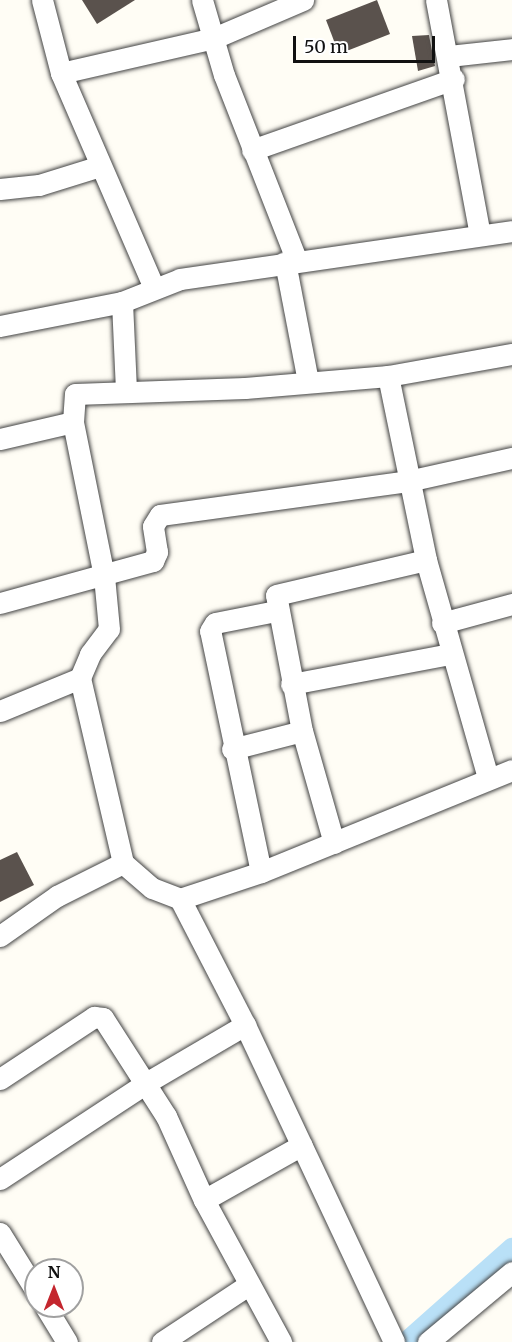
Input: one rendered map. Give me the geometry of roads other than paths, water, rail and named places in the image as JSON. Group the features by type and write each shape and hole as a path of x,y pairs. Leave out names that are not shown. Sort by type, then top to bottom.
{"street":[{"path":"42,0 62,74 153,286"},
{"path":"202,0 291,262 308,382"},
{"path":"62,74 214,38 303,0"},
{"path":"436,0 449,56 480,235"},
{"path":"449,56 512,50"},
{"path":"252,150 453,80"},
{"path":"0,189 48,184 100,166"},
{"path":"0,326 122,302 153,286 291,262 512,231"},
{"path":"122,302 126,391"},
{"path":"512,354 388,375 308,382 75,394 73,422 104,576 109,629 90,654 80,678 123,863 152,888 180,899 261,872 512,770"},
{"path":"388,375 426,560 450,654 488,778"},
{"path":"0,438 73,422"},
{"path":"0,603 104,576 157,557 153,526 160,515 408,481 512,458"},
{"path":"334,843 291,684 276,611 280,592 426,560"},
{"path":"442,623 512,604"},
{"path":"261,872 232,749 211,626 276,611"},
{"path":"291,684 450,654"},
{"path":"0,711 80,678"},
{"path":"232,749 302,731"},
{"path":"0,936 57,896 123,863"},
{"path":"180,899 245,1025 394,1342"},
{"path":"0,1079 97,1016 146,1083 248,1285 281,1342"},
{"path":"0,1179 146,1083 245,1025"},
{"path":"204,1200 302,1145"},
{"path":"0,1233 24,1272"},
{"path":"428,1342 512,1272"},
{"path":"162,1342 248,1285"},
{"path":"53,1318 68,1342"}],"waterway":[{"path":"406,1342 512,1248"}]}
